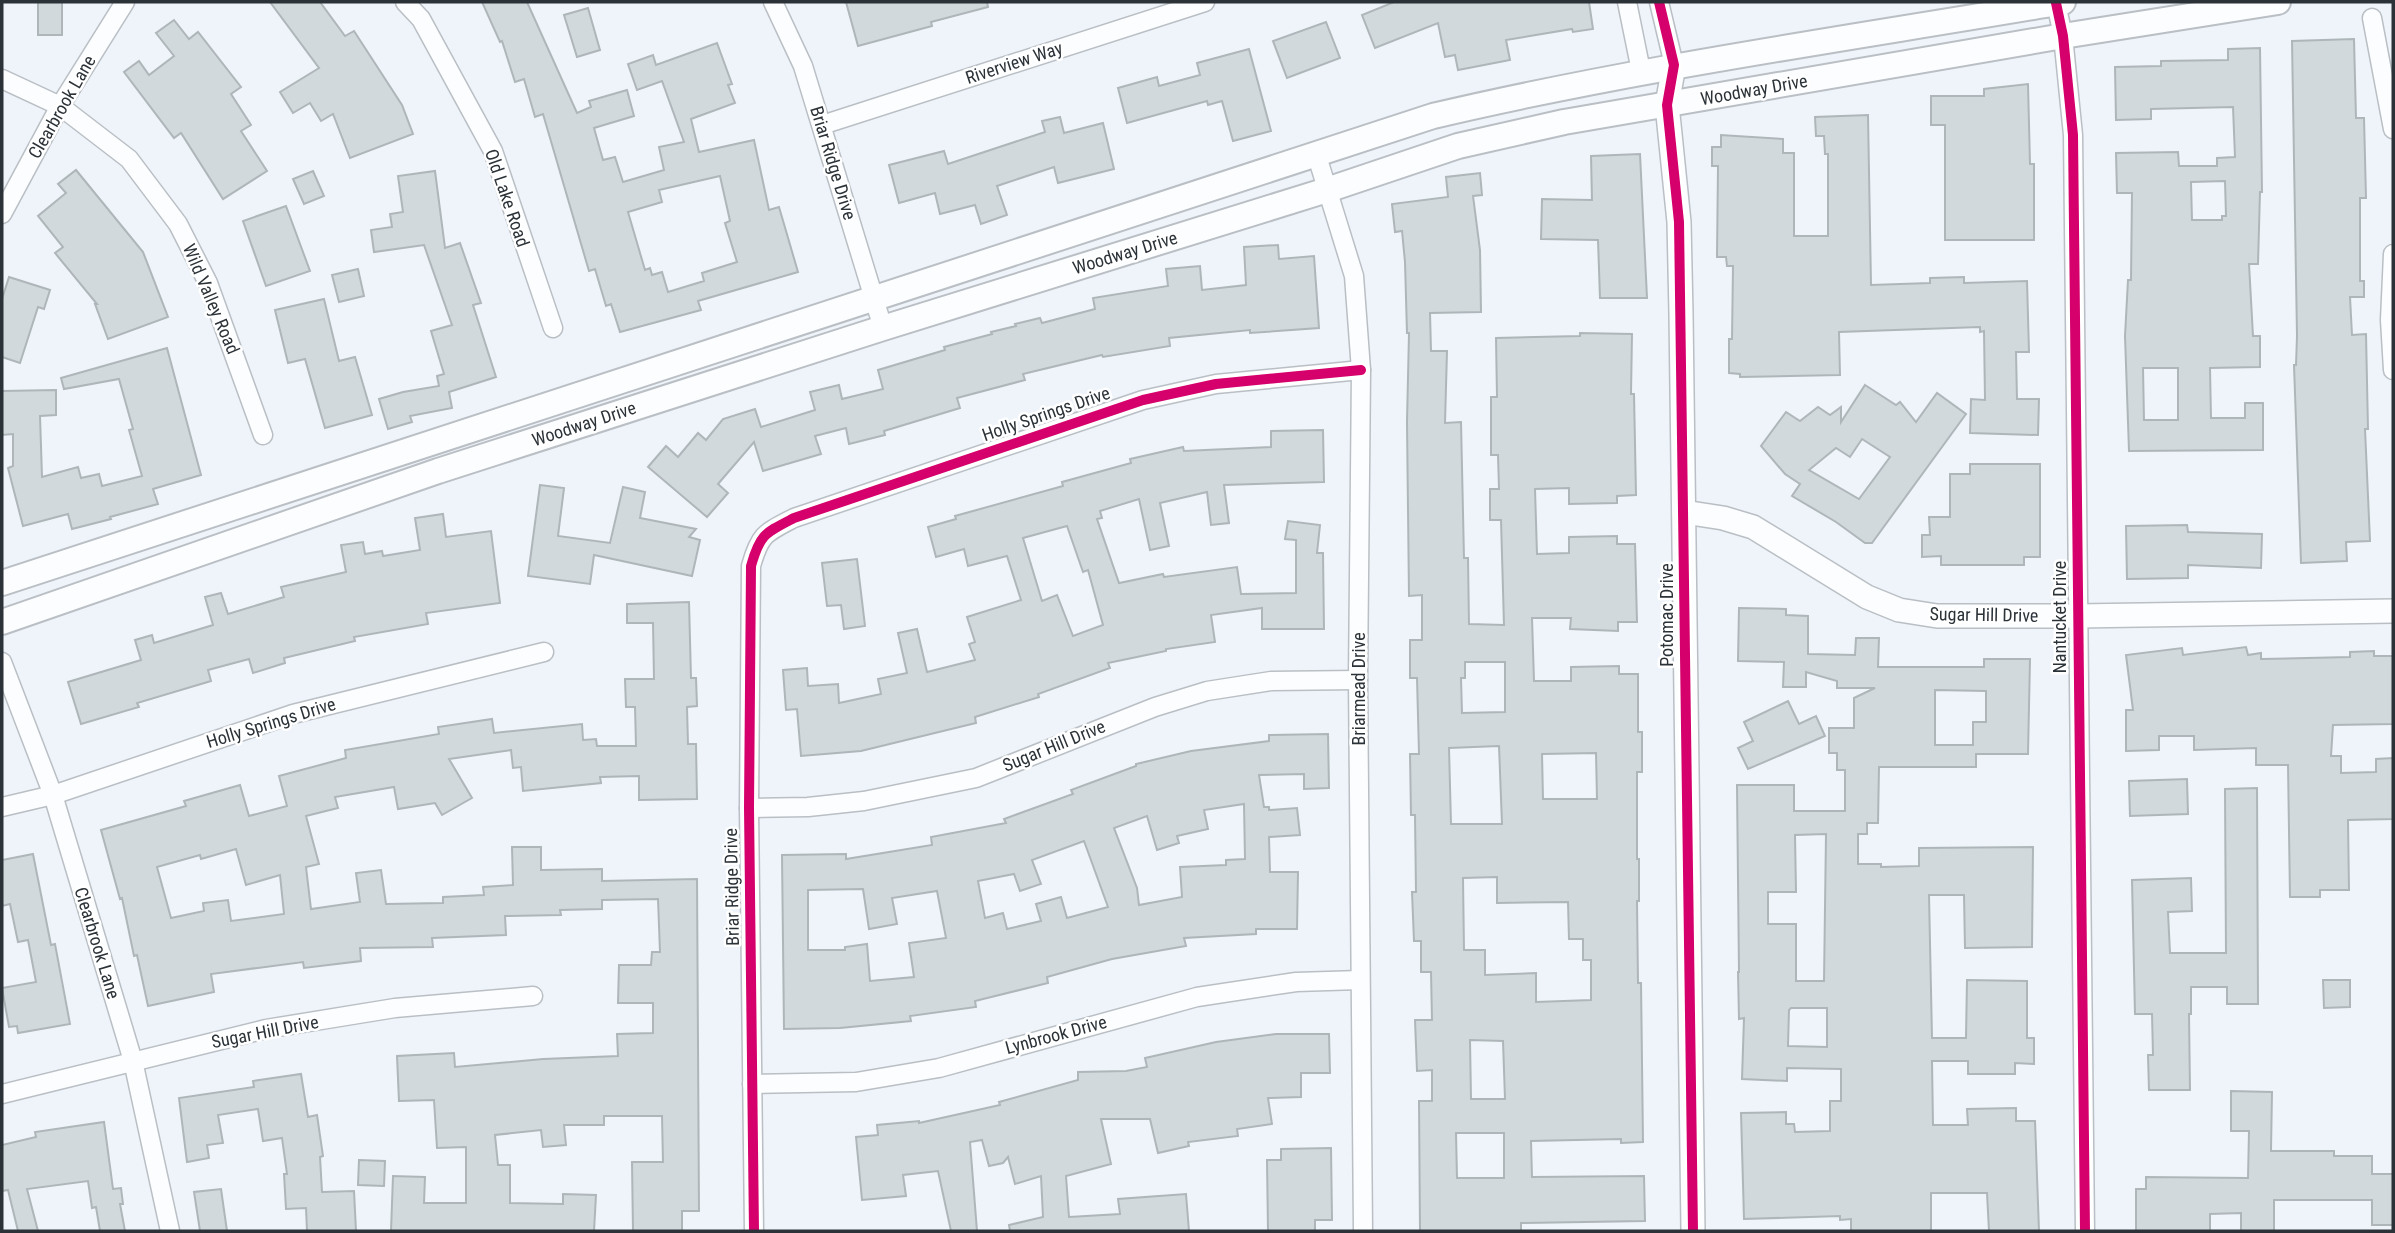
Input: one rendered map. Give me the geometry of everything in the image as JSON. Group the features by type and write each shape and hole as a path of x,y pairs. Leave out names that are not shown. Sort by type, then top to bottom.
{"main road":[{"name":"Woodway Drive","path":"2,583 1433,116 1538,91 1641,71 2059,2"},
{"name":"Woodway Drive","path":"2,622 438,471 883,328 1327,190 1458,146 1564,122 2063,36 2278,2"},
{"path":"430,444 438,471"}],"street":[{"name":"Clearbrook Lane","path":"2,214 60,106 125,2"},
{"name":"Old Lake Road","path":"405,2 421,19 493,151 553,328"},
{"name":"Briar Ridge Drive","path":"773,2 803,66 883,328"},
{"name":"Riverview Way","path":"822,125 1205,2"},
{"path":"1626,2 1641,71 1667,105"},
{"name":"Potomac Drive","path":"1659,2 1674,65 1667,105 1679,222 1693,1231"},
{"name":"Nantucket Drive","path":"2059,2 2073,135 2085,1231"},
{"path":"2372,18 2393,129"},
{"name":"Wild Valley Road","path":"2,79 60,106 129,159 178,224 208,283 263,435"},
{"name":"Briarmead Drive","path":"1316,153 1354,276 1361,370 1358,680 1363,1231"},
{"path":"2393,254 2390,320 2393,370"},
{"name":"Holly Springs Drive","path":"757,543 771,530 794,518 1143,400 1216,384 1361,370"},
{"name":"Sugar Hill Drive","path":"1684,512 1723,518 1753,527 1844,585 1899,610 1937,616 2077,617 2393,611"},
{"name":"Briar Ridge Drive","path":"754,1231 749,808 751,566 757,543"},
{"name":"Holly Springs Drive","path":"2,807 53,794 293,714 544,652"},
{"name":"Clearbrook Lane","path":"2,662 53,794 133,1061 170,1231"},
{"name":"Sugar Hill Drive","path":"749,808 808,807 864,801 976,778 1132,716 1207,691 1271,681 1358,680"},
{"name":"Lynbrook Drive","path":"752,1084 856,1082 939,1068 1197,997 1296,982 1360,980"},
{"name":"Sugar Hill Drive","path":"2,1094 266,1029 395,1008 533,996"}],"building":[{"path":"38,2 62,2 62,35 38,35"},
{"path":"270,2 320,2 345,36 354,31 402,105 413,134 350,158 333,114 321,121 310,103 293,113 280,92 319,68"},
{"path":"482,2 527,2 577,113 591,107 589,101 627,90 634,116 594,128 603,160 615,157 623,182 664,170 659,147 684,142 662,81 637,90 628,64 653,55 656,65 717,43 732,84 728,85 735,103 691,119 699,152 754,140 769,210 779,207 798,272 698,301 701,310 620,332 611,304 606,306 595,269 589,271 543,114 535,117 524,79 515,82 502,41 500,42","holes":["720,176 730,221 725,223 737,262 702,273 704,281 668,292 662,272 652,275 650,268 645,270 628,212 662,202 659,190"]},
{"path":"846,2 987,2 988,7 931,22 932,26 858,46"},
{"path":"1394,2 1589,2 1593,29 1573,32 1572,29 1506,40 1510,60 1458,70 1455,55 1445,57 1438,23 1375,48 1362,15"},
{"path":"588,8 600,50 577,57 564,15"},
{"path":"174,20 189,39 198,32 241,87 231,94 251,125 241,131 267,171 223,199 181,133 174,138 124,72 139,61 149,75 174,56 156,33"},
{"path":"1326,22 1340,58 1287,78 1273,41"},
{"path":"2354,39 2356,118 2364,118 2366,198 2360,198 2360,281 2364,281 2364,297 2350,297 2352,335 2366,334 2368,429 2365,429 2370,541 2346,542 2347,561 2301,563 2294,365 2297,336 2292,41"},
{"path":"2260,48 2262,192 2258,264 2249,264 2253,336 2260,336 2260,367 2210,368 2211,418 2245,418 2245,403 2263,403 2263,450 2129,451 2125,336 2128,280 2131,280 2132,193 2117,193 2116,153 2178,152 2179,166 2217,166 2217,158 2235,157 2233,107 2151,109 2151,119 2116,120 2115,67 2161,66 2161,61 2228,60 2228,49","holes":["2225,181 2226,216 2222,216 2222,220 2192,220 2191,182","2143,368 2178,368 2178,420 2144,420"]},
{"path":"1249,49 1271,131 1233,141 1222,101 1208,105 1207,101 1127,123 1118,88 1157,77 1159,86 1200,75 1197,63"},
{"path":"2028,84 2030,164 2034,164 2034,240 1945,240 1945,125 1931,125 1931,96 1984,96 1984,89"},
{"path":"1868,115 1871,285 1930,283 1930,278 1964,277 1964,283 2027,281 2029,352 2016,352 2017,399 2039,399 2038,435 1970,433 1971,399 1985,400 1984,331 1980,332 1980,327 1839,332 1840,375 1740,377 1740,374 1729,373 1733,266 1727,266 1726,257 1717,257 1718,166 1712,166 1712,147 1721,147 1721,135 1783,139 1783,153 1794,153 1794,236 1828,236 1828,154 1825,154 1824,136 1816,136 1815,117"},
{"path":"1060,117 1064,133 1103,123 1114,169 1058,183 1054,167 997,186 1007,215 981,224 975,205 940,214 935,193 899,203 889,165 944,151 948,164 1045,132 1042,121"},
{"path":"1640,154 1647,298 1600,298 1598,240 1541,239 1542,199 1592,200 1591,156"},
{"path":"76,170 143,252 168,317 108,339 97,304 55,253 63,247 38,216 66,193 58,184"},
{"path":"313,171 324,196 304,204 293,179"},
{"path":"435,171 445,248 460,243 481,303 473,305 496,377 449,392 452,408 410,416 412,422 388,429 379,399 439,386 437,376 444,374 431,331 452,325 424,245 374,252 371,230 392,227 390,214 403,212 398,176"},
{"path":"1480,173 1482,195 1473,196 1480,250 1481,312 1430,313 1431,351 1447,351 1445,423 1461,422 1464,558 1468,558 1469,624 1504,625 1501,520 1490,520 1490,489 1499,489 1498,455 1491,455 1491,397 1497,397 1496,338 1580,336 1580,333 1632,334 1631,394 1634,394 1636,495 1617,496 1617,503 1569,504 1569,488 1535,489 1537,554 1569,553 1569,537 1617,536 1617,544 1635,544 1637,622 1618,622 1618,631 1570,629 1571,618 1532,618 1534,681 1571,681 1571,667 1619,666 1619,674 1638,674 1638,732 1642,732 1642,772 1637,772 1637,901 1643,1142 1621,1143 1621,1139 1531,1141 1532,1177 1644,1176 1645,1221 1521,1223 1521,1231 1420,1231 1419,1101 1432,1101 1432,1070 1417,1071 1415,1020 1432,1020 1431,972 1421,972 1421,941 1414,941 1412,892 1416,892 1415,815 1411,815 1410,754 1419,754 1417,678 1410,678 1410,640 1422,640 1422,595 1409,596 1409,333 1402,231 1395,232 1392,204 1448,197 1446,177","holes":["1465,662 1505,662 1505,712 1462,713 1461,678 1465,678","1499,746 1502,824 1451,824 1449,748","1596,753 1597,799 1543,799 1542,754","1497,877 1497,903 1568,902 1569,939 1583,939 1583,960 1591,960 1591,1000 1536,1002 1536,973 1485,975 1485,950 1464,950 1463,878","1470,1040 1503,1041 1505,1099 1471,1099","1456,1133 1504,1133 1504,1178 1457,1178"]},
{"path":"286,206 310,271 266,286 243,221"},
{"path":"1278,245 1279,259 1314,256 1319,328 1250,333 1250,330 1169,338 1170,346 1103,357 1102,355 1023,374 1025,380 957,398 960,408 884,431 885,435 849,444 846,428 815,436 821,454 763,471 754,442 718,484 728,493 707,517 648,467 666,446 678,457 698,433 706,440 723,419 755,409 761,427 815,410 810,392 839,385 842,399 883,389 878,370 945,350 944,347 992,334 991,332 1016,326 1015,324 1040,318 1042,323 1095,309 1093,298 1168,286 1166,269 1200,266 1202,290 1246,285 1244,247"},
{"path":"358,269 364,296 339,302 332,275"},
{"path":"9,277 50,290 44,309 38,307 20,363 2,357 2,299"},
{"path":"324,299 339,361 355,357 372,415 325,428 305,359 288,363 275,310"},
{"path":"167,348 201,475 153,489 158,504 110,517 111,519 72,529 68,514 23,526 8,468 13,466 13,434 2,435 2,391 56,390 56,415 40,416 42,477 78,467 81,478 99,474 102,486 142,476 119,379 64,389 61,378"},
{"path":"1865,385 1896,405 1900,402 1916,422 1937,393 1966,414 1872,543 1865,543 1792,496 1800,484 1785,474 1761,446 1786,412 1800,421 1818,407 1830,415 1841,407 1841,422","holes":["1862,439 1890,457 1859,499 1809,470 1836,448 1850,457"]},
{"path":"1323,430 1324,482 1224,485 1229,523 1211,525 1207,492 1160,503 1169,546 1150,550 1139,499 1100,511 1102,518 1097,519 1119,583 1163,574 1164,577 1237,567 1241,594 1296,593 1296,540 1285,539 1288,521 1320,525 1317,553 1323,553 1324,629 1262,629 1262,608 1211,615 1215,642 1166,649 1108,663 1110,668 1038,694 1039,697 975,717 976,723 861,751 801,756 797,709 786,710 783,670 807,668 808,686 838,684 839,703 881,694 878,679 907,673 898,633 917,629 927,672 975,660 969,644 975,642 967,617 1021,600 1007,556 968,566 964,549 936,557 928,527 956,519 955,516 1063,486 1062,482 1131,463 1130,459 1183,447 1184,451 1271,447 1271,431","holes":["1067,526 1083,572 1088,570 1103,625 1073,636 1057,595 1042,601 1023,538"]},
{"path":"1970,464 2040,464 2040,557 2024,557 2024,565 1941,565 1941,556 1922,557 1922,535 1930,535 1929,517 1950,517 1950,474 1970,474"},
{"path":"540,485 564,488 558,536 610,543 623,487 645,492 640,518 696,529 689,537 700,540 692,576 594,555 590,584 528,576"},
{"path":"443,514 446,537 491,531 500,603 426,613 428,624 354,637 355,641 284,658 285,663 253,673 249,659 208,670 211,681 137,703 139,707 81,724 68,682 141,660 135,640 152,635 154,643 213,625 205,597 221,593 228,614 284,597 281,587 346,572 341,545 363,542 365,554 382,551 383,556 420,550 415,518"},
{"path":"2187,525 2188,532 2262,534 2261,568 2188,565 2188,578 2127,579 2126,526"},
{"path":"857,559 865,626 844,629 841,605 827,606 822,563"},
{"path":"689,602 691,678 696,678 697,706 687,707 688,744 696,744 697,799 639,800 639,776 600,777 601,783 523,791 521,767 513,768 511,750 449,759 472,798 442,815 435,803 398,809 394,787 335,797 338,808 306,816 319,864 306,867 311,909 360,902 356,873 381,870 386,904 443,903 443,897 484,895 483,887 513,885 512,847 541,847 541,870 602,869 602,881 697,879 699,1211 682,1211 682,1231 633,1231 632,1162 663,1162 662,1116 604,1116 604,1125 564,1125 566,1145 543,1147 541,1130 495,1135 498,1165 510,1165 510,1203 563,1204 563,1194 596,1195 594,1231 391,1231 393,1176 425,1177 424,1203 466,1203 466,1147 437,1148 434,1100 399,1101 397,1056 454,1053 455,1067 618,1056 617,1034 653,1033 653,1003 618,1003 619,965 651,965 652,952 660,952 658,899 602,900 602,909 560,910 561,915 505,916 506,935 432,938 433,947 360,948 361,961 304,968 303,962 211,974 214,992 148,1006 122,898 120,899 101,830 186,806 184,801 240,785 249,816 287,806 279,776 346,758 345,750 439,734 438,727 492,719 494,733 582,724 583,740 596,739 597,746 636,746 635,707 626,707 625,679 654,679 653,623 627,623 627,604","holes":["236,849 246,885 280,875 284,914 231,921 228,900 203,903 204,911 171,918 157,867 200,855 201,859"]},
{"path":"1739,608 1786,609 1786,615 1808,616 1808,654 1855,655 1856,638 1879,638 1878,667 1984,667 1984,659 2030,659 2028,754 1976,754 1976,767 1879,767 1878,823 1867,823 1867,834 1858,834 1858,864 1881,864 1881,867 1919,866 1919,848 2033,847 2032,947 1965,948 1964,895 1929,895 1932,1038 1966,1038 1967,980 2027,981 2027,1038 2034,1038 2034,1064 2015,1063 2015,1074 1968,1074 1968,1061 1932,1061 1933,1125 1968,1125 1967,1109 2016,1108 2016,1121 2035,1121 2039,1231 1989,1231 1987,1193 1931,1193 1931,1231 1851,1231 1851,1219 1840,1220 1840,1216 1744,1219 1741,1113 1786,1112 1786,1124 1794,1124 1795,1132 1830,1131 1830,1101 1841,1101 1841,1069 1787,1068 1787,1081 1742,1079 1744,1018 1739,1019 1737,785 1794,785 1794,811 1845,811 1845,770 1837,770 1837,753 1829,753 1829,728 1854,728 1854,698 1875,688 1837,688 1837,681 1806,672 1806,687 1783,687 1784,662 1738,661","holes":["1935,690 1986,691 1986,722 1973,722 1973,745 1935,745","1826,834 1824,981 1796,981 1796,924 1768,924 1768,892 1796,892 1795,835","1827,1008 1827,1047 1788,1046 1789,1010"]},
{"path":"2246,647 2248,655 2261,653 2261,659 2350,657 2350,652 2374,651 2374,656 2393,656 2393,724 2333,725 2331,756 2341,756 2341,773 2376,772 2376,759 2393,758 2393,819 2348,820 2349,890 2320,890 2320,897 2290,897 2288,765 2256,765 2256,748 2194,750 2194,736 2159,736 2159,750 2126,751 2126,710 2133,710 2126,655 2182,648 2183,655"},
{"path":"1788,701 1799,724 1816,716 1825,736 1748,769 1738,748 1753,741 1744,722"},
{"path":"1328,734 1329,788 1304,789 1304,774 1259,775 1264,807 1269,807 1269,810 1297,808 1300,835 1269,837 1270,872 1298,872 1297,929 1256,929 1256,934 1184,938 1186,946 1112,959 1047,977 1048,983 975,1001 976,1007 910,1016 911,1021 840,1028 784,1029 782,855 846,854 846,859 932,845 931,837 1006,823 1004,819 1073,794 1071,790 1136,764 1191,751 1269,741 1269,735","holes":["1244,804 1245,859 1226,860 1226,865 1180,867 1182,897 1139,905 1137,888 1114,828 1147,816 1157,850 1179,843 1177,836 1208,829 1204,810","1084,841 1108,907 1067,918 1061,897 1036,904 1041,921 1007,929 1003,913 985,918 978,881 1014,874 1020,891 1041,884 1032,860","863,889 869,929 897,924 892,898 937,891 946,938 909,943 914,977 870,981 867,944 845,947 845,950 808,950 808,890"]},
{"path":"2187,779 2188,814 2130,816 2129,781"},
{"path":"2257,788 2258,1004 2227,1004 2227,987 2191,987 2190,1090 2149,1090 2148,1055 2153,1055 2152,1014 2135,1014 2132,880 2191,878 2192,911 2168,912 2170,953 2226,953 2225,789"},
{"path":"33,854 51,945 55,944 70,1024 18,1033 17,1026 9,1027 2,988 36,982 28,940 18,942 10,904 2,906 2,860"},
{"path":"2323,980 2350,980 2350,1007 2324,1008"},
{"path":"1276,1034 1329,1034 1330,1073 1301,1073 1301,1097 1268,1098 1272,1124 1237,1129 1238,1136 1188,1142 1189,1146 1158,1153 1150,1119 1101,1119 1111,1164 1066,1176 1069,1217 1120,1214 1118,1199 1186,1194 1189,1231 1010,1231 1009,1225 1043,1217 1041,1176 1015,1184 1008,1157 1003,1163 989,1166 982,1140 970,1142 977,1231 951,1231 938,1171 903,1175 906,1196 862,1200 856,1137 878,1135 877,1125 919,1123 1000,1105 999,1102 1078,1080 1078,1072 1126,1071 1147,1067 1145,1058 1216,1042"},
{"path":"301,1074 308,1117 317,1115 323,1156 320,1157 322,1192 354,1191 356,1231 307,1231 306,1208 286,1209 284,1174 287,1174 282,1138 263,1141 258,1109 218,1115 223,1143 207,1145 209,1158 187,1162 179,1098 254,1087 253,1081"},
{"path":"2231,1091 2272,1092 2271,1151 2334,1151 2334,1156 2372,1156 2372,1174 2393,1174 2393,1225 2372,1225 2372,1200 2274,1200 2274,1231 2241,1231 2241,1213 2210,1214 2210,1231 2136,1231 2136,1189 2146,1189 2146,1177 2248,1178 2249,1131 2231,1131"},
{"path":"104,1122 113,1189 121,1188 123,1204 120,1204 125,1231 100,1231 96,1207 92,1208 88,1181 27,1189 38,1231 18,1231 8,1190 2,1191 2,1145 36,1137 35,1132"},
{"path":"1331,1148 1332,1220 1315,1220 1315,1231 1268,1231 1267,1160 1281,1160 1281,1149"},
{"path":"359,1160 385,1161 384,1186 358,1185"},
{"path":"221,1189 227,1231 200,1231 194,1192"}],"cycle path":[{"path":"1659,2 1674,65 1667,105 1679,222 1693,1231"},
{"path":"2056,3 2063,36 2073,135 2085,1231"},
{"path":"754,1231 749,808 751,566 761,541 770,531 794,518 1143,400 1216,384 1361,370"}]}
